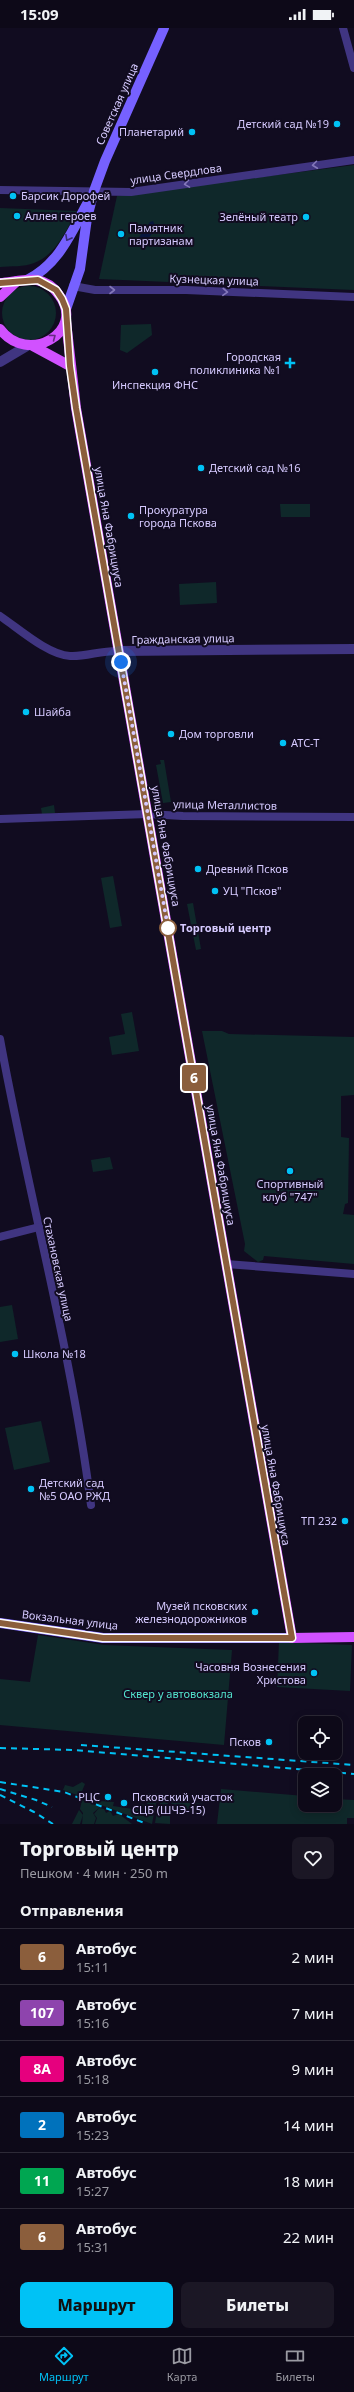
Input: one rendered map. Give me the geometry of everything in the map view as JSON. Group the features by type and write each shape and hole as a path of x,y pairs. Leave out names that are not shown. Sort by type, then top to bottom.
{"main road":[{"name":"Советская улица","path":"66,309 80,269 87,218 94,192 105,161 164,28"},
{"name":"Советская улица","path":"27,280 41,273 59,253 94,192"},
{"path":"0,283 27,280 48,284 59,295 66,309"},
{"path":"0,297 17,281"},
{"name":"улица Яна Фабрициуса","path":"66,309 70,366 292,1638"},
{"path":"30,346 49,341 56,336 66,321"},
{"path":"0,329 11,341 30,346 70,366"},
{"name":"Вокзальная улица","path":"0,1623 103,1638 354,1637"}],"street":[{"path":"343,28 354,68"},
{"name":"улица Свердлова","path":"0,190 131,192 354,160"},
{"name":"Кузнецкая улица","path":"73,286 95,290 186,290 354,297"},
{"path":"0,362 30,346"},
{"name":"Гражданская улица","path":"0,616 48,649 59,654 70,656 119,651 354,649"},
{"name":"улица Металлистов","path":"0,819 148,814 183,816 354,817"},
{"name":"Стахановская улица","path":"0,1039 19,1144 39,1227 83,1441 91,1505"},
{"path":"0,1237 39,1227"},
{"path":"226,1264 354,1274"}],"green space":[{"path":"354,165 354,290 99,279 117,196"},
{"path":"0,208 77,211 60,241 49,254 34,263 0,267"},
{"path":"29,286 39,288 48,294 54,303 56,313 54,323 48,332 39,338 29,340 19,338 10,332 4,323 2,313 4,303 10,294 19,288"},
{"path":"151,324 152,335 127,353 120,350 121,325"},
{"path":"280,504 310,504 310,517 281,517"},
{"path":"216,582 217,603 180,605 179,584"},
{"path":"160,760 164,760 171,802 163,803 156,765 161,764"},
{"path":"54,805 55,813 42,814 41,808"},
{"path":"113,876 122,926 110,928 101,878"},
{"path":"193,903 201,949 196,950 187,904"},
{"path":"132,1012 139,1051 112,1055 109,1037 125,1034 121,1014"},
{"name":"Спортивный клуб \"747\"","path":"202,1031 222,1031 229,1034 354,1037 354,1095 341,1096 341,1137 349,1138 348,1203 345,1204 343,1214 354,1215 354,1264 264,1256 263,1260 258,1262 244,1251 245,1244"},
{"path":"110,1157 113,1169 93,1172 91,1160"},
{"path":"12,1305 18,1339 0,1342 0,1307"},
{"path":"41,1421 50,1462 14,1470 5,1428"},
{"name":"Сквер у автовокзала","path":"38,1635 104,1645 232,1650 224,1745 0,1725 0,1679 30,1682"},
{"path":"279,1642 352,1645 350,1691 277,1687"},
{"path":"82,1782 85,1784 80,1796 63,1790 65,1785 73,1787"},
{"path":"221,1789 298,1795 298,1812 342,1812 342,1799 354,1800 354,1818 347,1818 347,1824 217,1824"},
{"path":"145,1793 169,1794 156,1803 152,1824 82,1798 100,1798 100,1801 114,1802 113,1806 133,1809 134,1805 147,1804 149,1799"},
{"path":"169,1797 171,1800 165,1807 170,1816 170,1824 155,1823 158,1805"},
{"path":"170,1797 181,1798 181,1802 204,1804 202,1813 178,1811 171,1803"},
{"path":"82,1800 100,1807 93,1813 96,1818 94,1824 82,1824 83,1813 80,1809"},
{"path":"99,1808 104,1809 106,1813 110,1811 113,1816 119,1814 132,1824 95,1824 97,1818 94,1814"},
{"path":"79,1810 83,1815 80,1824 72,1824"}],"water":[{"path":"153,221 156,228 145,243 138,246 137,240 150,222"}],"railway":[{"path":"81,1745 354,1765"},
{"path":"0,1748 74,1750 354,1774"},
{"path":"0,1782 64,1792 147,1824"},
{"path":"0,1789 36,1800 52,1807"},
{"path":"0,1795 34,1812 53,1824"}],"bus line":[{"name":"6","path":"0,283 38,280 48,284 56,290 66,309 70,366 76,408 292,1638 103,1638 0,1623"}],"place":[{"name":"Детский сад №19","path":"337,124"},
{"name":"Планетарий","path":"192,132"},
{"name":"Барсик Дорофей","path":"13,196"},
{"name":"Аллея героев","path":"17,216"},
{"name":"Зелёный театр","path":"306,217"},
{"name":"Памятник партизанам","path":"121,234"},
{"name":"Городская поликлиника №1","path":"290,363"},
{"name":"Инспекция ФНС","path":"155,372"},
{"name":"Детский сад №16","path":"201,468"},
{"name":"Прокуратура города Пскова","path":"131,516"},
{"name":"Шайба","path":"26,712"},
{"name":"Дом торговли","path":"171,734"},
{"name":"ATC-T","path":"283,743"},
{"name":"Древний Псков","path":"198,869"},
{"name":"УЦ \"Псков\"","path":"215,891"},
{"name":"Торговый центр","path":"168,928"},
{"name":"Спортивный клуб \"747\"","path":"290,1171"},
{"name":"Школа №18","path":"15,1354"},
{"name":"Детский сад №5 ОАО РЖД","path":"31,1489"},
{"name":"ТП 232","path":"345,1521"},
{"name":"Музей псковских железнодорожников","path":"255,1612"},
{"name":"Часовня Вознесения Христова","path":"314,1673"},
{"name":"Псков","path":"269,1742"},
{"name":"РЦС","path":"108,1797"},
{"name":"Псковский участок СЦБ (ШЧЭ-15)","path":"124,1803"}],"route":[{"path":"121,662 168,928"}]}
